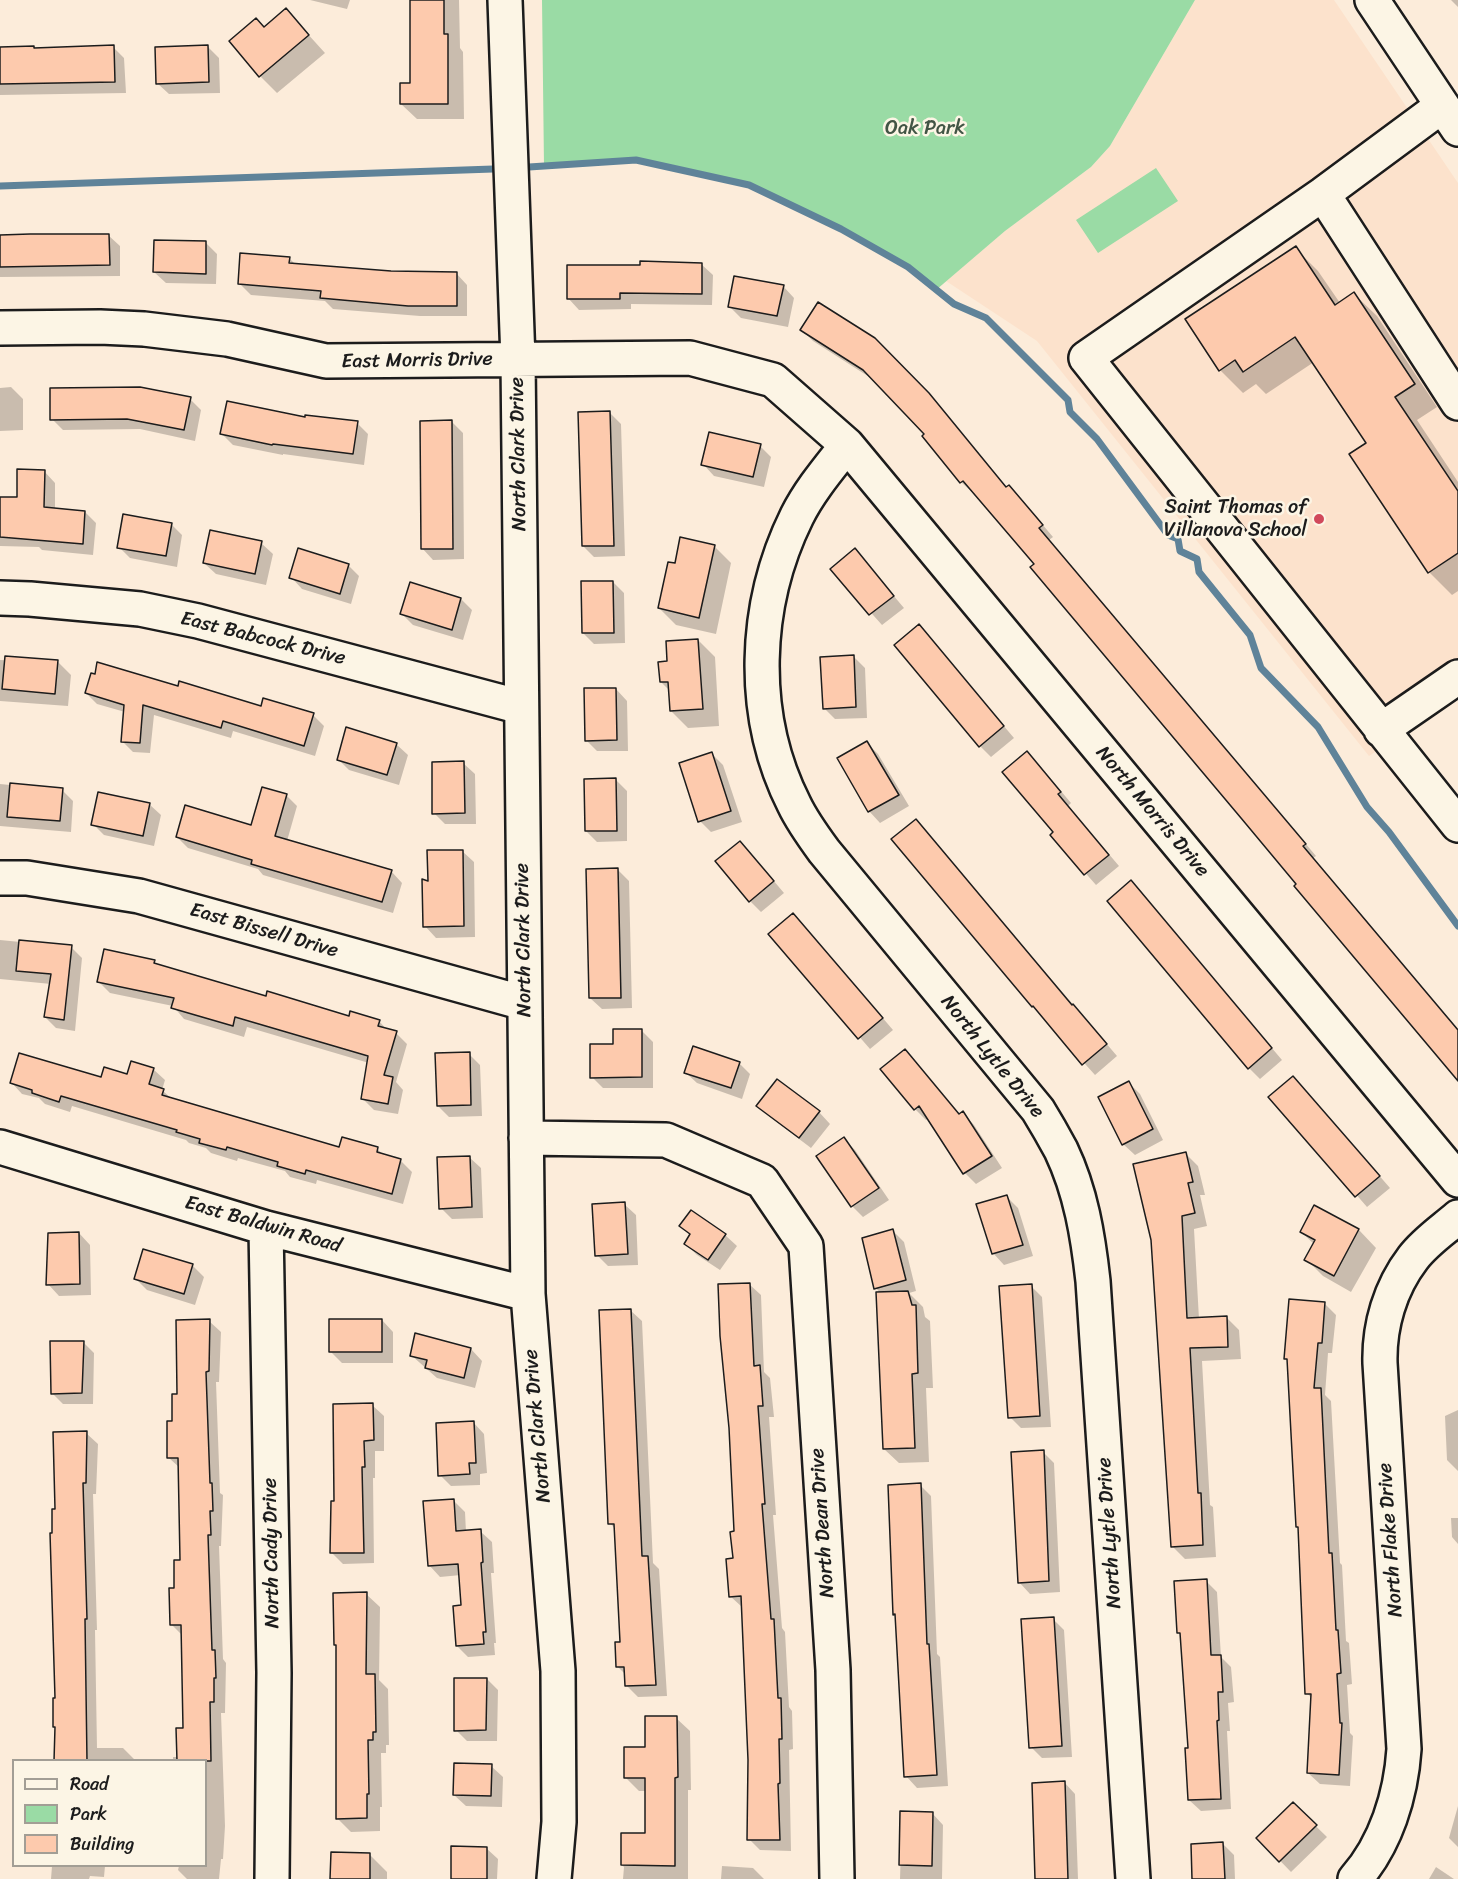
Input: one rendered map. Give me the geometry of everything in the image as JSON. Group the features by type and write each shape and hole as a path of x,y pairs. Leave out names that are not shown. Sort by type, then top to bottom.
{"street":[{"name":"North Clark Drive","path":"505,0 518,360 528,1294 558,1671 559,1822 554,1879"},
{"path":"1372,0 1450,117 1323,194 1086,358 1458,825"},
{"path":"1323,194 1458,403"},
{"name":"East Morris Drive","path":"0,328 144,329 227,339 326,361 690,358 773,380 847,445"},
{"name":"North Morris Drive","path":"847,445 1458,1180"},
{"name":"North Lytle Drive","path":"847,445 817,482 797,516 774,575 762,646 766,716 781,772 794,804 810,831 824,851 1038,1110 1061,1151 1074,1184 1084,1218 1093,1281 1133,1879"},
{"name":"East Babcock Drive","path":"0,598 140,609 198,621 521,707"},
{"path":"1381,730 1458,677"},
{"name":"East Bissell Drive","path":"0,878 27,878 139,896 524,1004"},
{"name":"North Dean Drive","path":"526,1138 666,1140 762,1182 806,1246 833,1670 837,1879"},
{"name":"East Baldwin Road","path":"0,1147 266,1228 528,1294"},
{"name":"North Flake Drive","path":"1355,1879 1362,1871 1386,1828 1400,1785 1404,1749 1380,1364 1382,1325 1389,1305 1414,1257 1458,1217"},
{"name":"North Cady Drive","path":"266,1228 274,1673 272,1879"}],"shaded area":[{"name":"Saint Thomas of Villanova School","path":"1195,0 1334,0 1458,183 1458,698 1369,756 1037,341 946,281 1005,231 1091,167 1110,146"}],"green space":[{"name":"Oak Park","path":"542,0 1195,0 1110,146 1091,167 1005,231 936,290 908,267 841,229 749,185 636,160 544,166"},
{"path":"1156,168 1178,201 1098,253 1076,220"}],"building":[{"path":"410,0 444,0 444,34 448,34 448,104 400,104 400,83 410,83"},
{"path":"286,8 309,35 259,77 229,41 256,18 264,27"},
{"path":"114,45 115,82 0,84 0,47"},
{"path":"208,45 209,82 156,84 155,47"},
{"path":"109,234 110,265 0,267 0,235"},
{"path":"154,240 206,241 206,274 153,272"},
{"path":"1296,246 1335,305 1354,292 1415,384 1395,397 1458,491 1458,553 1428,573 1349,454 1366,443 1295,337 1243,372 1235,360 1219,371 1185,319"},
{"path":"240,253 290,257 289,263 391,271 457,272 457,306 408,306 320,298 321,291 238,284"},
{"path":"640,261 702,263 702,294 620,293 620,299 567,299 567,265 640,265"},
{"path":"734,276 784,285 777,316 728,307"},
{"path":"818,302 875,338 929,393 1006,487 1009,485 1043,525 1039,528 1306,844 1303,846 1458,1030 1458,1081 1030,567 1034,564 963,481 960,483 922,436 924,434 863,370 800,330"},
{"path":"140,387 191,397 184,430 127,419 50,420 50,388"},
{"path":"227,401 305,417 305,415 358,421 353,454 272,445 220,434"},
{"path":"610,411 614,546 582,546 578,412"},
{"path":"452,420 453,549 421,549 420,421"},
{"path":"709,432 761,444 753,477 701,465"},
{"path":"17,469 45,470 44,507 85,511 83,544 0,537 0,497 17,497"},
{"path":"123,514 172,523 166,556 117,548"},
{"path":"210,530 262,541 255,574 203,563"},
{"path":"680,537 715,545 699,618 658,608 668,562 675,563"},
{"path":"298,548 349,564 340,594 289,578"},
{"path":"855,548 894,596 869,615 830,569"},
{"path":"581,581 613,581 614,633 582,633"},
{"path":"410,582 461,598 452,630 400,614"},
{"path":"919,624 1004,726 979,747 894,645"},
{"path":"698,639 703,709 670,711 668,682 660,682 658,662 667,661 666,641"},
{"path":"854,655 856,707 823,709 820,657"},
{"path":"5,656 58,660 55,694 2,689"},
{"path":"97,662 178,686 179,681 261,706 263,698 314,713 304,746 223,721 221,728 143,705 140,743 121,742 124,705 85,693 91,673 95,674"},
{"path":"584,688 616,688 617,740 585,741"},
{"path":"346,727 397,743 387,775 337,760"},
{"path":"867,741 899,795 868,812 837,758"},
{"path":"1027,751 1061,792 1058,794 1109,855 1084,875 1050,835 1053,832 1002,772"},
{"path":"712,752 731,811 698,822 679,763"},
{"path":"464,761 465,813 432,814 432,762"},
{"path":"616,778 617,831 585,831 584,779"},
{"path":"10,783 63,788 60,821 7,817"},
{"path":"262,787 287,794 275,836 392,870 382,902 251,864 252,860 176,837 185,805 251,825"},
{"path":"98,792 150,803 143,836 91,825"},
{"path":"916,819 1107,1044 1082,1065 891,839"},
{"path":"740,841 774,881 749,902 715,861"},
{"path":"427,850 463,850 464,926 423,927 422,879 428,881"},
{"path":"618,868 621,998 589,998 586,869"},
{"path":"1131,880 1272,1048 1248,1069 1107,901"},
{"path":"793,913 883,1018 858,1039 768,934"},
{"path":"19,940 72,945 64,1020 44,1017 51,974 16,971"},
{"path":"104,949 155,960 154,963 266,996 267,991 349,1016 350,1011 380,1020 378,1026 397,1031 384,1075 393,1077 388,1104 361,1099 368,1056 235,1017 233,1026 171,1008 174,998 97,982"},
{"path":"613,1029 642,1029 642,1077 590,1078 590,1044 613,1044"},
{"path":"693,1046 740,1062 731,1088 684,1073"},
{"path":"905,1049 959,1114 963,1111 992,1156 963,1174 919,1106 914,1110 880,1069"},
{"path":"470,1052 471,1105 437,1106 435,1053"},
{"path":"19,1053 101,1077 104,1067 127,1074 131,1061 154,1068 149,1084 164,1089 162,1095 339,1147 342,1137 378,1147 377,1152 401,1159 392,1194 306,1170 305,1174 277,1166 278,1162 227,1147 226,1150 199,1143 200,1139 176,1132 177,1130 61,1096 59,1102 32,1093 32,1090 10,1083"},
{"path":"1293,1076 1380,1176 1355,1197 1268,1097"},
{"path":"777,1079 820,1111 799,1138 756,1106"},
{"path":"1129,1081 1153,1129 1122,1145 1098,1097"},
{"path":"844,1137 879,1188 851,1207 816,1156"},
{"path":"1186,1152 1193,1182 1188,1183 1195,1213 1182,1216 1187,1318 1227,1316 1228,1347 1190,1348 1203,1545 1171,1547 1151,1240 1133,1164"},
{"path":"470,1156 472,1207 439,1209 437,1157"},
{"path":"1007,1195 1023,1245 992,1254 976,1204"},
{"path":"625,1202 628,1254 595,1256 592,1204"},
{"path":"1314,1205 1359,1229 1334,1276 1304,1260 1315,1240 1300,1232"},
{"path":"691,1210 726,1234 708,1260 684,1244 690,1234 679,1226"},
{"path":"893,1229 906,1280 874,1289 862,1238"},
{"path":"79,1232 80,1284 46,1285 48,1233"},
{"path":"143,1249 193,1264 184,1294 134,1279"},
{"path":"750,1283 754,1366 760,1365 763,1406 758,1406 765,1504 762,1504 771,1619 774,1619 778,1698 781,1698 782,1739 779,1739 780,1783 778,1784 780,1840 747,1840 748,1760 741,1596 729,1597 726,1559 733,1558 730,1532 734,1531 718,1284"},
{"path":"1032,1284 1040,1416 1008,1418 999,1286"},
{"path":"908,1291 912,1305 916,1305 918,1373 912,1374 915,1448 883,1449 876,1292"},
{"path":"1289,1299 1325,1302 1322,1343 1318,1343 1314,1388 1321,1388 1329,1553 1332,1553 1341,1673 1337,1674 1340,1723 1342,1723 1339,1775 1307,1773 1311,1694 1305,1694 1298,1527 1296,1527 1287,1359 1284,1359"},
{"path":"631,1309 642,1556 648,1556 656,1685 625,1686 624,1667 616,1667 615,1642 620,1642 614,1524 608,1524 599,1310"},
{"path":"210,1319 209,1371 206,1372 213,1511 210,1511 211,1535 208,1535 212,1650 215,1650 216,1678 214,1678 214,1702 210,1702 211,1761 177,1759 176,1728 183,1728 181,1625 170,1625 169,1588 174,1588 174,1560 180,1560 178,1458 167,1458 167,1421 172,1421 172,1394 177,1394 176,1320"},
{"path":"329,1319 382,1319 382,1352 329,1352"},
{"path":"415,1333 471,1348 464,1378 425,1368 427,1360 410,1356"},
{"path":"50,1341 84,1341 82,1393 51,1394"},
{"path":"373,1403 374,1440 364,1441 365,1467 362,1467 364,1553 330,1553 331,1501 334,1501 333,1404"},
{"path":"474,1421 476,1463 469,1463 470,1474 438,1476 436,1423"},
{"path":"87,1431 86,1483 83,1483 87,1619 85,1619 87,1759 54,1759 53,1698 55,1698 50,1533 52,1533 52,1509 55,1509 53,1432"},
{"path":"1044,1450 1049,1581 1018,1583 1011,1452"},
{"path":"921,1483 927,1644 929,1644 937,1775 904,1777 895,1614 893,1615 888,1485"},
{"path":"454,1499 456,1531 481,1529 486,1632 483,1632 484,1644 456,1646 453,1606 461,1605 458,1564 428,1566 423,1501"},
{"path":"1207,1579 1211,1655 1221,1655 1223,1692 1218,1692 1219,1720 1217,1721 1221,1799 1188,1800 1185,1748 1188,1748 1174,1581"},
{"path":"367,1592 366,1674 375,1674 376,1732 373,1732 373,1740 368,1740 367,1818 336,1819 336,1645 334,1645 333,1593"},
{"path":"1054,1617 1062,1746 1029,1748 1021,1619"},
{"path":"454,1678 487,1678 486,1730 454,1731"},
{"path":"645,1716 677,1716 678,1777 675,1778 675,1866 621,1865 621,1833 645,1833 645,1778 624,1778 624,1747 645,1747"},
{"path":"454,1763 492,1764 491,1796 453,1795"},
{"path":"1065,1781 1068,1879 1035,1879 1032,1783"},
{"path":"1293,1802 1317,1825 1279,1862 1256,1838"},
{"path":"900,1811 933,1812 932,1866 899,1865"},
{"path":"1223,1842 1225,1879 1192,1879 1191,1844"},
{"path":"451,1846 487,1847 487,1879 451,1879"},
{"path":"331,1852 370,1853 370,1879 330,1879"}],"waterway":[{"path":"529,167 636,160 749,185 841,229 908,267 954,304 986,318 1068,400 1070,412 1097,439 1168,535 1178,539 1180,551 1197,559 1199,572 1250,635 1261,668 1318,727 1367,807 1389,832 1458,926"},
{"path":"0,186 493,169"}],"place":[{"name":"Saint Thomas of Villanova School","path":"1319,519"}]}
